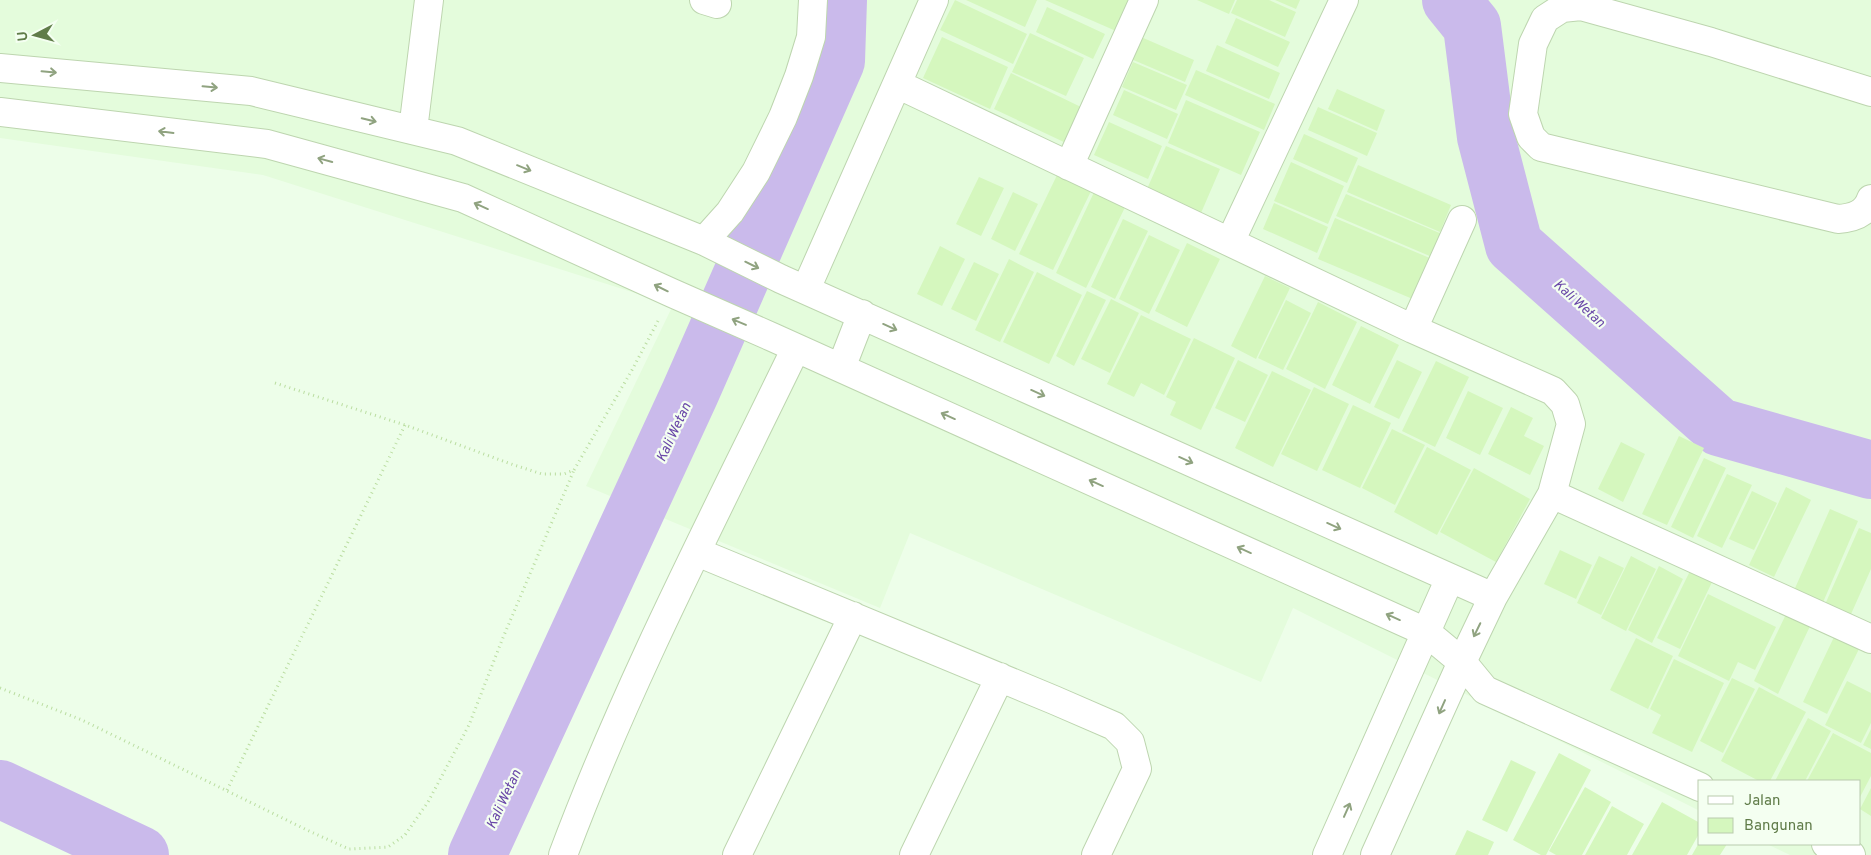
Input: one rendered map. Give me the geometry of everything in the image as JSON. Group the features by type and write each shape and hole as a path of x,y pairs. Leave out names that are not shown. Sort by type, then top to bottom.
{"street":[{"path":"413,130 428,0"},
{"path":"713,246 730,212 756,172 783,117 799,76 811,37 813,0"},
{"path":"806,289 934,0"},
{"path":"1069,166 1144,0"},
{"path":"1230,242 1344,0"},
{"path":"1871,92 1711,42 1581,6 1562,8 1545,19 1533,44 1523,114 1531,137 1542,147 1838,219 1853,218 1869,206 1871,199"},
{"path":"0,68 251,91 457,141 713,246 781,279 1493,597"},
{"path":"897,84 1413,329 1553,391 1565,404 1571,424 1552,494 1493,597 1375,855"},
{"path":"0,112 257,143 463,198 1426,632 1462,662 1485,690 1698,786"},
{"path":"1413,329 1462,220"},
{"path":"841,368 862,314"},
{"path":"563,855 586,793 654,642 796,348"},
{"path":"1552,494 1871,639"},
{"path":"697,552 1114,726 1130,742 1137,768 1096,855"},
{"path":"1327,855 1450,578"},
{"path":"737,855 853,616"},
{"path":"914,855 1000,677"},
{"path":"1828,845 1851,855"}],"path":[{"path":"0,688 82,720 349,849 388,847 405,835 428,802 469,725 502,640 574,470 632,370 672,293"},
{"path":"275,383 405,424 542,474 564,474 574,470"},
{"path":"227,790 405,424"}],"shaded area":[{"path":"0,0 1871,0 1871,855 1790,855 1769,845 1861,845 1861,780 1698,780 1698,810 1293,608 1261,682 910,533 880,608 586,486 673,305 263,175 0,138"}],"building":[{"path":"955,0 1027,34 1013,64 940,30"},
{"path":"966,0 1037,0 1025,27"},
{"path":"1045,0 1130,0 1116,31"},
{"path":"1197,0 1235,0 1229,14"},
{"path":"1237,0 1269,0 1296,12 1285,37 1231,13"},
{"path":"1275,0 1300,0 1296,9"},
{"path":"1047,7 1105,34 1093,59 1036,32"},
{"path":"1236,18 1290,42 1278,67 1225,43"},
{"path":"1030,33 1084,58 1066,96 1012,72"},
{"path":"942,37 1008,67 990,109 923,78"},
{"path":"1141,37 1194,60 1185,82 1131,59"},
{"path":"1217,45 1280,73 1269,99 1206,71"},
{"path":"1133,62 1187,85 1176,110 1122,87"},
{"path":"1196,70 1275,104 1264,130 1185,95"},
{"path":"1011,73 1083,108 1066,143 994,109"},
{"path":"1337,89 1385,110 1377,131 1328,109"},
{"path":"1124,90 1178,114 1167,139 1113,115"},
{"path":"1186,100 1260,132 1241,175 1168,143"},
{"path":"1318,107 1377,133 1367,156 1308,130"},
{"path":"1109,122 1162,146 1148,179 1094,155"},
{"path":"1304,134 1358,158 1347,183 1293,159"},
{"path":"1166,146 1220,169 1201,213 1147,189"},
{"path":"1291,162 1344,186 1328,224 1274,201"},
{"path":"1358,165 1451,205 1440,232 1347,192"},
{"path":"1058,173 1092,189 1053,270 1019,254"},
{"path":"979,177 1004,188 981,236 956,224"},
{"path":"1097,186 1128,201 1086,288 1056,273"},
{"path":"1013,192 1038,204 1015,251 991,239"},
{"path":"1346,194 1442,234 1432,257 1336,216"},
{"path":"1274,203 1328,227 1317,253 1263,229"},
{"path":"1335,218 1432,259 1415,300 1318,259"},
{"path":"1123,219 1148,231 1115,299 1091,287"},
{"path":"1149,235 1180,250 1149,314 1119,299"},
{"path":"1187,243 1220,259 1187,327 1155,311"},
{"path":"940,246 965,259 942,306 917,294"},
{"path":"1009,259 1034,272 1000,342 975,330"},
{"path":"974,262 999,274 976,321 951,309"},
{"path":"1037,272 1082,295 1049,364 1003,342"},
{"path":"1265,276 1290,288 1256,359 1231,346"},
{"path":"1087,291 1106,300 1074,366 1056,356"},
{"path":"1111,299 1139,313 1110,373 1081,359"},
{"path":"1286,300 1311,313 1283,370 1258,358"},
{"path":"1318,302 1357,322 1325,389 1286,369"},
{"path":"1141,315 1191,339 1164,395 1141,383 1134,397 1107,384"},
{"path":"1361,326 1399,345 1370,404 1332,385"},
{"path":"1194,338 1235,358 1201,430 1170,415 1176,402 1166,397"},
{"path":"1238,360 1268,375 1245,422 1215,408"},
{"path":"1397,360 1422,372 1399,419 1374,407"},
{"path":"1436,361 1469,377 1435,447 1402,431"},
{"path":"1272,371 1311,390 1273,467 1235,448"},
{"path":"1314,387 1349,404 1317,471 1281,454"},
{"path":"1468,391 1503,408 1480,455 1446,438"},
{"path":"1353,405 1391,423 1360,488 1322,470"},
{"path":"1511,407 1533,418 1524,436 1544,446 1530,475 1488,454"},
{"path":"1392,429 1425,445 1395,505 1362,488"},
{"path":"1679,436 1704,448 1667,525 1642,514"},
{"path":"1621,442 1645,454 1623,502 1598,489"},
{"path":"1427,447 1471,470 1437,535 1394,512"},
{"path":"1704,458 1726,468 1693,538 1671,527"},
{"path":"1474,468 1530,499 1496,562 1440,532"},
{"path":"1727,474 1752,485 1722,548 1697,536"},
{"path":"1786,487 1811,500 1774,577 1749,565"},
{"path":"1752,491 1777,503 1754,550 1729,539"},
{"path":"1830,509 1858,521 1821,607 1792,595"},
{"path":"1859,528 1871,533 1871,569 1848,621 1823,609"},
{"path":"1560,550 1592,565 1576,599 1544,584"},
{"path":"1599,556 1624,568 1601,615 1577,603"},
{"path":"1631,556 1656,569 1626,631 1601,618"},
{"path":"1659,566 1683,579 1652,643 1628,630"},
{"path":"1691,569 1713,580 1680,649 1657,638"},
{"path":"1708,594 1776,627 1755,670 1738,662 1729,681 1678,656"},
{"path":"1788,610 1812,622 1778,694 1754,681"},
{"path":"1834,637 1859,649 1827,714 1803,702"},
{"path":"1636,638 1673,656 1648,709 1610,690"},
{"path":"1674,659 1724,683 1692,752 1652,733 1661,715 1650,709"},
{"path":"1732,678 1755,689 1723,753 1700,741"},
{"path":"1847,681 1871,693 1871,723 1861,743 1825,725"},
{"path":"1759,687 1806,712 1771,780 1757,780 1721,761"},
{"path":"1808,718 1831,731 1806,780 1776,780"},
{"path":"1871,729 1871,749 1863,745"},
{"path":"1833,733 1871,753 1871,776 1861,795 1861,780 1808,780"},
{"path":"1559,753 1591,770 1546,855 1541,855 1513,840"},
{"path":"1511,760 1536,772 1507,832 1482,820"},
{"path":"1585,787 1611,802 1582,855 1556,855 1549,851"},
{"path":"1871,788 1871,816 1861,810"},
{"path":"1662,802 1698,822 1698,836 1687,855 1632,855"},
{"path":"1612,806 1644,824 1627,855 1585,855"},
{"path":"1467,830 1494,842 1488,855 1455,855"},
{"path":"1698,844 1726,845 1720,855 1692,855"}],"waterway":[{"name":"Kali Wetan","path":"477,855 690,393 836,61 838,0"},
{"name":"Kali Wetan","path":"1451,0 1472,26 1486,137 1514,245 1719,427 1871,470"},
{"path":"0,789 140,855"}]}
